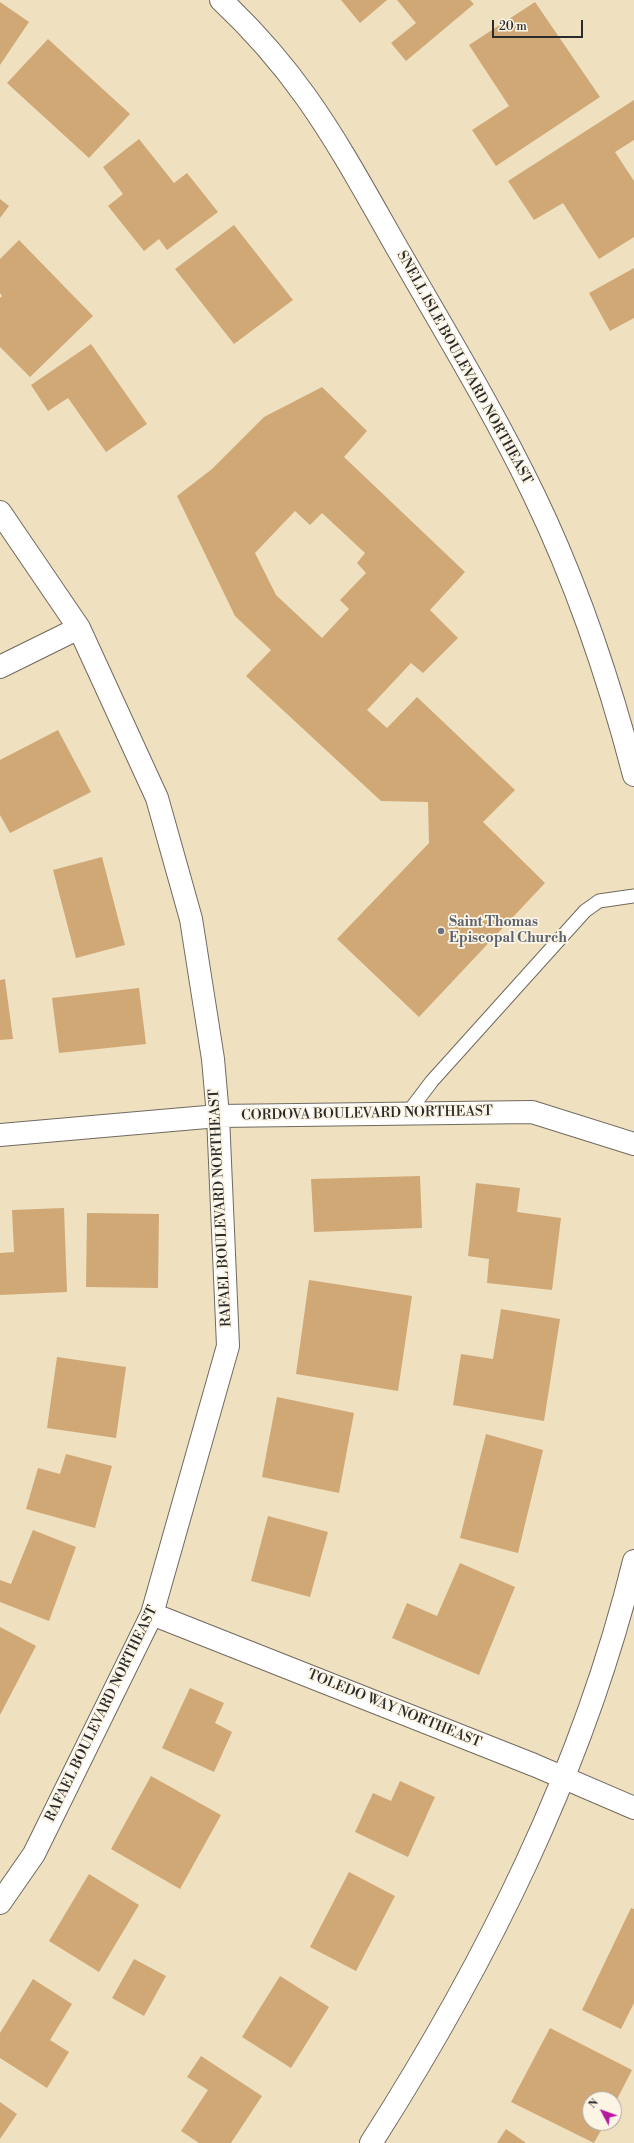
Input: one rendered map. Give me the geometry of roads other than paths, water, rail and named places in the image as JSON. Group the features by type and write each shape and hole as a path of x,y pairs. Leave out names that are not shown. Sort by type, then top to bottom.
{"street":[{"name":"SNELL ISLE BOULEVARD NORTHEAST","path":"221,0 273,54 306,97 341,152 493,415 535,496 569,578 602,665 634,775"},
{"name":"RAFAEL BOULEVARD NORTHEAST","path":"0,512 79,628 157,798 191,919 213,1059 218,1116 228,1346 152,1614 34,1854 0,1903"},
{"path":"0,667 79,628"},
{"name":"CORDOVA BOULEVARD NORTHEAST","path":"0,1135 218,1116 532,1112 634,1144"},
{"path":"371,2143 409,2083 510,1900 563,1778 597,1691 620,1618 634,1561"},
{"name":"TOLEDO WAY NORTHEAST","path":"152,1614 534,1765 634,1808"}],"lane":[{"path":"407,1114 432,1081 585,911 599,901 634,896"}],"place":[{"name":"Saint Thomas Episcopal Church","path":"441,931"}]}
